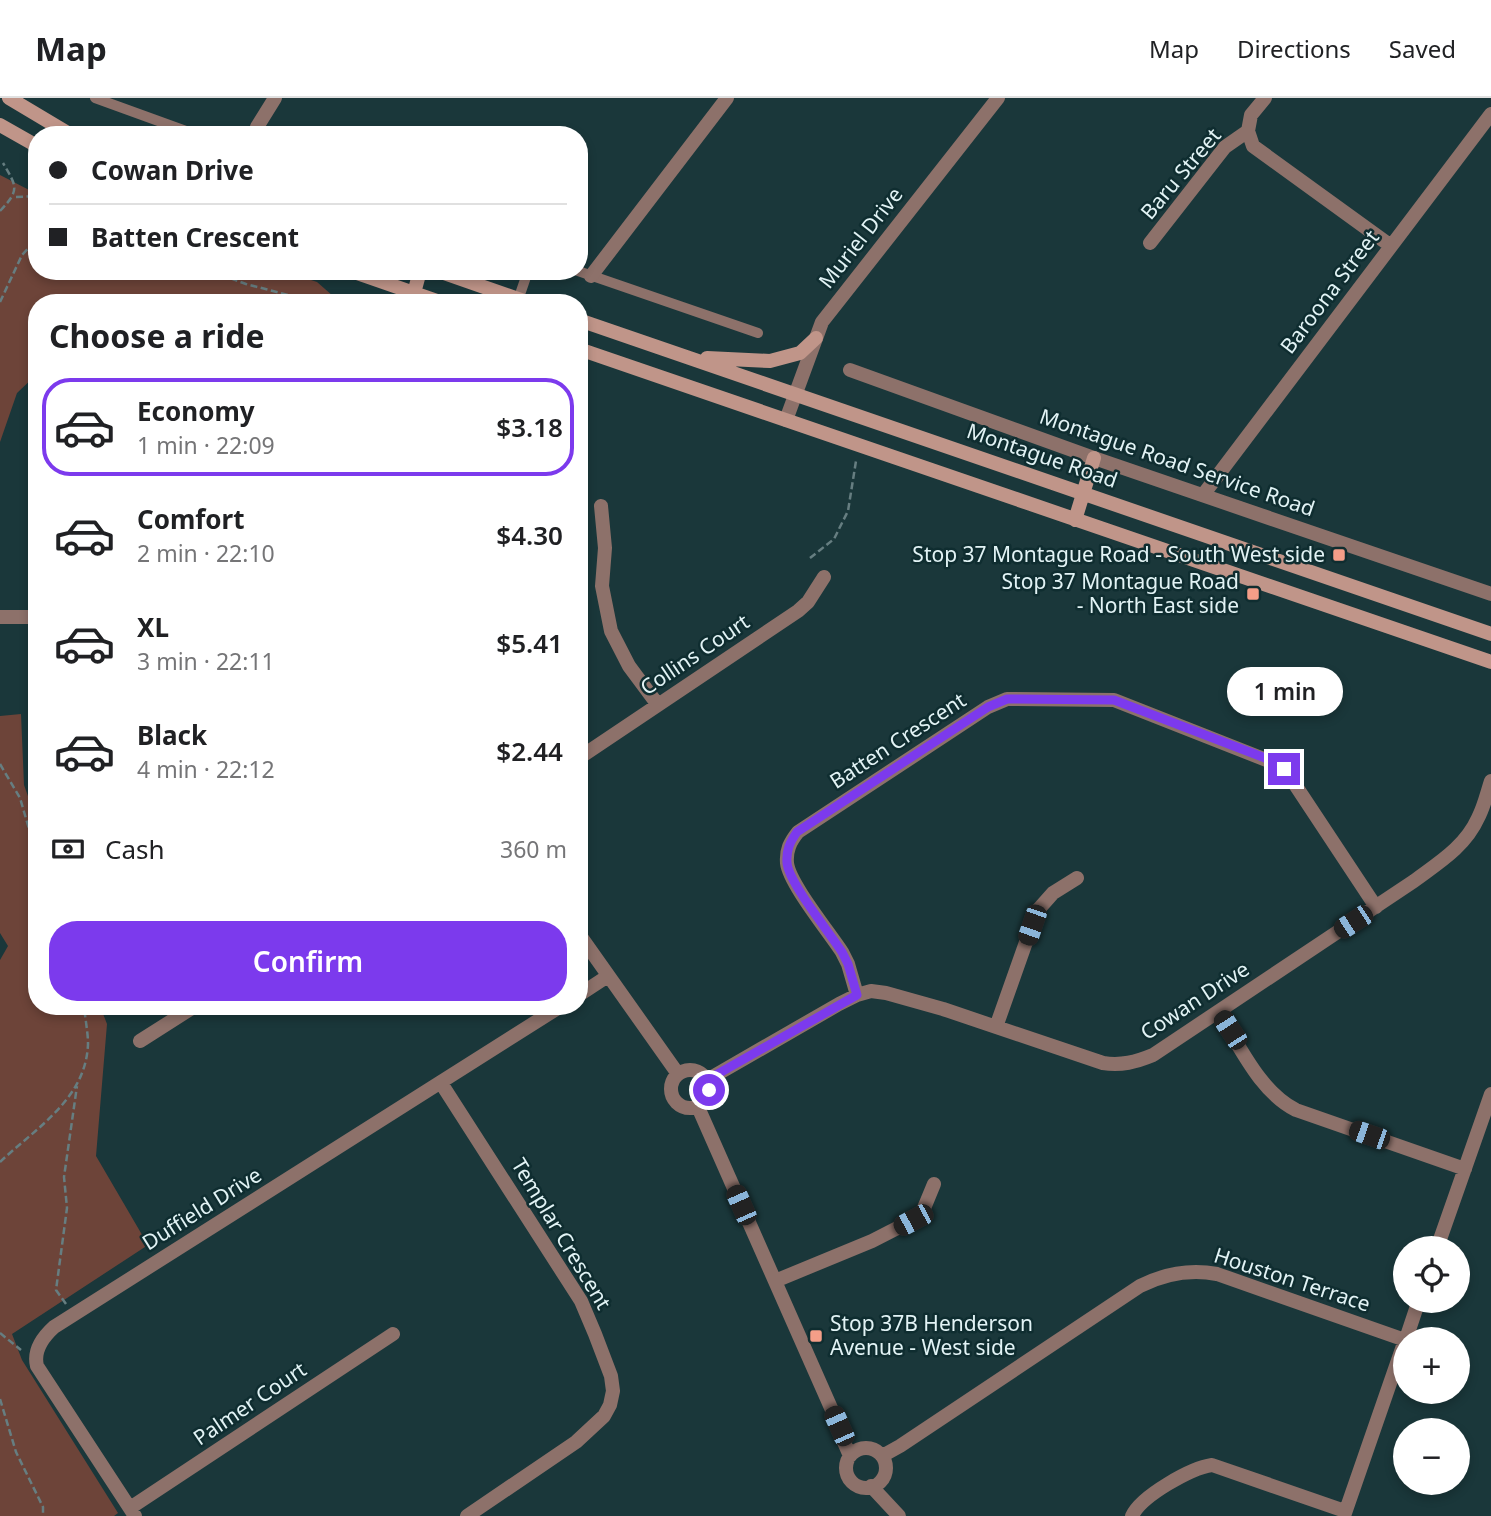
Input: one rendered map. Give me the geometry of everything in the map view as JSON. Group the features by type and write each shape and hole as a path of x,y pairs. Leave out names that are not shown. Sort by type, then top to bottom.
{"main road":[{"path":"9,98 56,126"},
{"path":"0,125 28,142"},
{"path":"0,136 28,144"},
{"path":"372,280 404,294"},
{"path":"463,280 502,294"},
{"name":"Montague Road","path":"588,323 1491,634"},
{"path":"688,357 770,361 800,353 816,338"},
{"path":"588,352 1491,662"},
{"path":"1075,520 1094,458"}],"street":[{"path":"258,126 275,98"},
{"path":"588,270 727,98"},
{"name":"Muriel Drive","path":"786,420 822,322 998,98"},
{"name":"Baru Street","path":"1150,243 1226,148 1248,131 1251,116 1265,98"},
{"name":"Baroona Street","path":"1203,495 1491,114"},
{"path":"1248,131 1253,146 1391,246"},
{"name":"Montague Road Service Road","path":"850,370 1094,458 1491,594"},
{"path":"601,506 605,548 602,586 611,631 629,666 658,705"},
{"name":"Collins Court","path":"588,752 798,611 808,602 824,577"},
{"path":"0,617 28,617"},
{"name":"Batten Crescent","path":"857,995 842,952 789,872 787,852 791,841 797,832 978,714 1007,699 1114,700 1274,763 1284,769 1292,780 1376,907"},
{"name":"Cowan Drive","path":"707,1080 857,995 871,992 887,993 1103,1063 1115,1065 1139,1061 1153,1055 1414,881 1463,842 1478,819 1491,781"},
{"path":"996,1027 1037,911 1054,893 1077,877"},
{"path":"588,947 678,1074"},
{"path":"588,989 608,976"},
{"path":"1218,1012 1265,1086 1283,1103 1296,1110 1465,1168"},
{"path":"140,1041 181,1015"},
{"name":"Duffield Drive","path":"35,1360 44,1337 74,1315 547,1015"},
{"path":"689,1070 696,1071 707,1080 708,1096 698,1107 683,1108 672,1097 671,1083 678,1074 689,1070"},
{"name":"Templar Crescent","path":"441,1083 582,1301 611,1376 613,1391 610,1405 593,1428 467,1516"},
{"path":"1441,1236 1491,1094"},
{"path":"698,1107 839,1426 856,1452"},
{"path":"775,1281 872,1241 913,1220 922,1213 934,1184"},
{"name":"Houston Terrace","path":"882,1456 1140,1286 1163,1276 1196,1272 1217,1274 1393,1335"},
{"name":"Palmer Court","path":"133,1512 393,1334"},
{"path":"35,1360 133,1512"},
{"path":"1132,1516 1139,1505 1190,1471 1212,1465 1345,1514 1393,1374"},
{"path":"873,1449 882,1456 886,1466 877,1482 859,1486 848,1476 846,1469 856,1452 873,1449"},
{"path":"877,1482 898,1515"}],"lane":[{"path":"94,98 172,126"},
{"path":"588,275 758,333"}],"path":[{"path":"0,211 14,197 16,184 3,163"},
{"path":"14,197 28,196"},
{"path":"0,302 22,255 28,249"},
{"path":"235,280 284,294"},
{"path":"810,558 834,539 848,511 856,460"},
{"path":"0,764 20,798 28,825"},
{"path":"74,1315 57,1290 67,1208 64,1177 77,1086 88,1044 85,1015"},
{"path":"0,1162 52,1118 77,1086"},
{"path":"0,1333 35,1360"},
{"path":"0,1399 16,1452 43,1507 43,1516"}],"shaded area":[{"path":"0,175 28,189 28,280 311,280 331,294 28,294 28,383 17,393 0,442"},
{"path":"21,714 24,785 28,796 28,1015 104,1015 107,1024 96,1156 148,1245 12,1334 22,1360 118,1513 114,1516 0,1516 0,960 8,946 0,933 0,716"}],"place":[{"name":"Stop 37 Montague Road - South West side","path":"1339,555"},
{"name":"Stop 37 Montague Road - North East side","path":"1253,594"},
{"name":"Stop 37B Henderson Avenue - West side","path":"816,1336"}],"route":[{"path":"709,1090 707,1080 857,995 842,952 789,872 787,852 797,832 988,707 1007,699 1114,700 1265,758 1284,769"}]}
